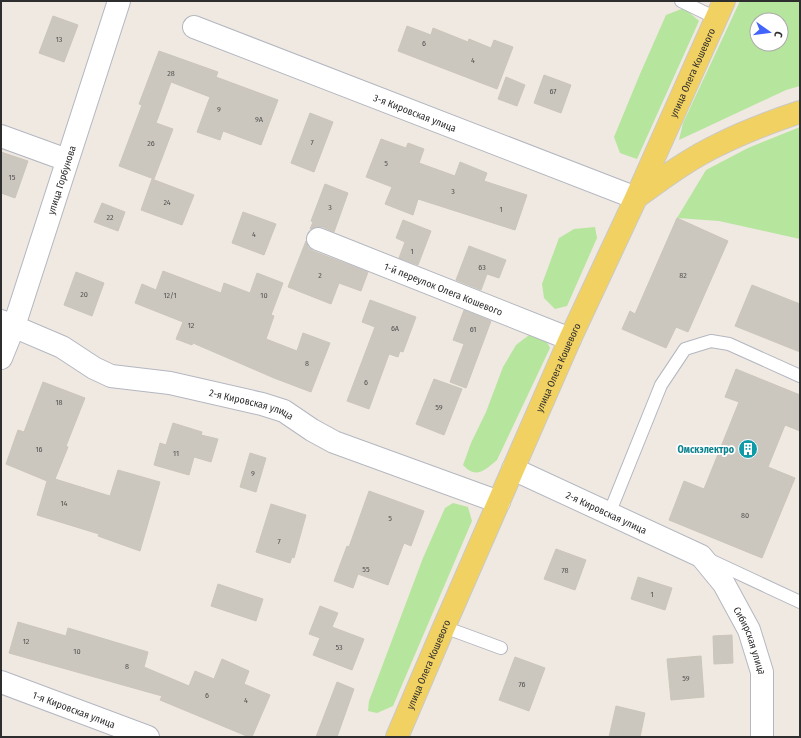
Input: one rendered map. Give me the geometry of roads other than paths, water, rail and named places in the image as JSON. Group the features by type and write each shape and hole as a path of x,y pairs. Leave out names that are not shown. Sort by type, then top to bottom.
{"main road":[{"name":"улица Олега Кошевого","path":"397,737 570,339 636,198 720,10"},
{"path":"636,198 683,165 719,144 800,112"},
{"path":"659,144 661,153 666,160 674,164 683,165"}],"street":[{"name":"улица Горбунова","path":"1,358 7,324 67,160 112,3"},
{"name":"3-я Кировская улица","path":"194,27 636,198"},
{"path":"1,136 67,160"},
{"name":"1-й переулок Олега Кошевого","path":"318,239 570,339"},
{"name":"2-я Кировская улица","path":"7,324 62,347 94,368 111,376 170,383 262,404 284,411 312,430 334,442 499,502"},
{"name":"2-я Кировская улица","path":"513,469 701,556"},
{"name":"Сибирская улица","path":"701,556 724,584 749,630 762,672 762,737"},
{"name":"1-я Кировская улица","path":"1,682 148,737"}],"lane":[{"path":"681,1 720,10"},
{"path":"609,514 661,384 685,350 712,341 729,344 800,376"},
{"path":"701,556 800,602"},
{"path":"444,626 501,648"}],"place":[{"name":"Омскэлектро","path":"748,449"}]}
